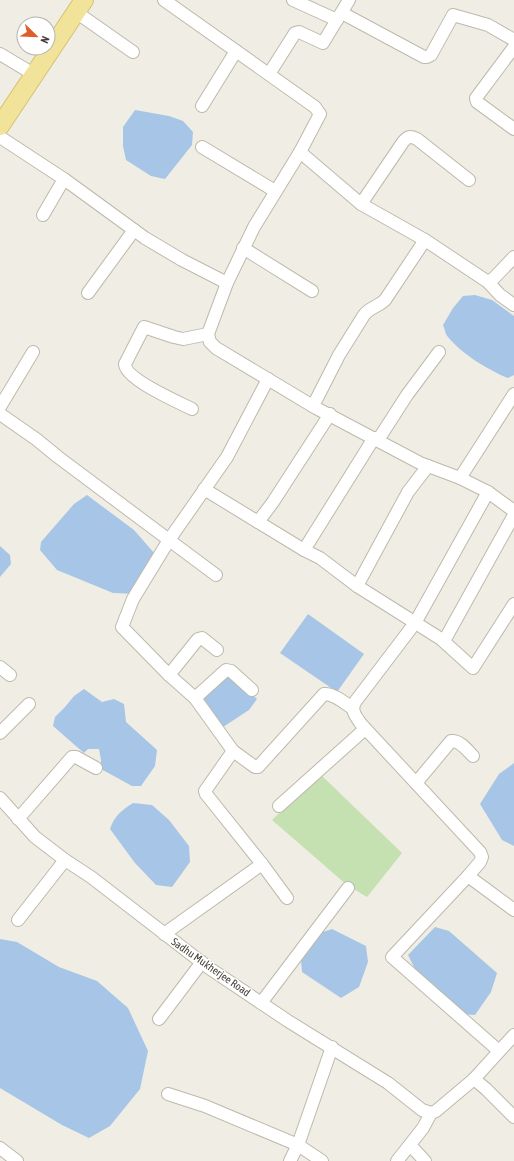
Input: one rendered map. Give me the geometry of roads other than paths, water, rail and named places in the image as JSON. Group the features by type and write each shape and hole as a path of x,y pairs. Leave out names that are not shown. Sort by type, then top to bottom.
{"main road":[{"path":"0,126 80,6"}],"street":[{"path":"164,0 269,74 318,110 320,114 300,152 254,227 226,282 208,334 210,342 216,348 313,406 420,463 460,478 488,492 514,511"},
{"path":"293,0 339,16 424,57 431,55 452,15 488,25 514,40"},
{"path":"269,74 295,33 299,32 322,43 349,0"},
{"path":"80,6 132,52"},
{"path":"514,47 476,100 514,130"},
{"path":"202,106 236,51"},
{"path":"0,54 35,75"},
{"path":"0,137 64,179 134,230 182,260 226,282"},
{"path":"361,204 402,142 407,137 417,139 469,180"},
{"path":"202,147 275,191"},
{"path":"300,152 361,204 425,240 488,282 500,295 514,305"},
{"path":"43,215 64,179"},
{"path":"88,293 134,230"},
{"path":"313,406 339,355 367,310 382,304 425,240"},
{"path":"243,248 312,291"},
{"path":"488,282 494,278 514,256"},
{"path":"192,409 150,388 127,371 125,364 144,327 183,339 208,334"},
{"path":"0,407 33,352"},
{"path":"304,550 376,439 438,352"},
{"path":"268,379 227,457 169,540 134,599 122,627 169,675 195,698 233,751 255,767 258,767 324,694 334,696 352,708 365,729 480,852 482,857 480,862 468,876 392,957 499,1051"},
{"path":"460,478 514,394"},
{"path":"0,414 36,439 216,575"},
{"path":"258,522 273,502 330,414"},
{"path":"357,586 408,492 428,466"},
{"path":"204,489 304,550 320,558 357,586 431,632 472,668 514,604"},
{"path":"352,708 415,623 488,492"},
{"path":"444,642 514,515"},
{"path":"169,675 198,638 202,638 217,650"},
{"path":"195,698 226,670 231,671 252,690"},
{"path":"0,733 29,704"},
{"path":"280,806 365,729"},
{"path":"416,783 451,741 454,740 459,743 473,756"},
{"path":"233,751 205,791 206,794 287,898"},
{"path":"18,819 72,757 76,757 96,768"},
{"name":"Sadhu Mukherjee Road","path":"0,798 35,837 91,877 202,962 388,1084 422,1110 434,1112"},
{"path":"18,920 66,860"},
{"path":"164,934 262,864"},
{"path":"468,876 514,910"},
{"path":"261,1002 348,888"},
{"path":"159,1019 202,962"},
{"path":"397,1161 434,1112 474,1079 514,1035"},
{"path":"290,1161 298,1146 332,1047"},
{"path":"474,1079 514,1117"},
{"path":"168,1094 205,1106 298,1146 322,1161"},
{"path":"410,1145 426,1161"},
{"path":"0,1148 17,1161"}],"water":[{"path":"135,110 169,116 183,121 193,132 192,145 165,179 151,176 126,160 123,146 123,127"},
{"path":"475,295 492,300 514,316 514,375 508,378 492,371 468,355 447,336 443,325 453,308 463,296"},
{"path":"87,495 134,530 155,554 136,594 113,593 57,570 40,550 41,542 74,504"},
{"path":"0,546 10,555 11,564 0,577"},
{"path":"308,614 364,654 337,692 280,653"},
{"path":"229,673 257,699 249,710 220,729 202,703 208,692"},
{"path":"84,689 102,702 114,699 124,704 126,722 157,750 155,766 141,786 132,786 101,769 99,749 88,749 84,753 53,726 55,717 74,696"},
{"path":"514,763 514,846 502,840 480,804 499,774"},
{"path":"133,803 152,805 169,820 189,846 190,862 172,887 156,885 135,863 110,829 114,820 119,814"},
{"path":"435,927 449,931 497,973 491,992 475,1015 460,1014 417,973 408,955"},
{"path":"332,929 366,946 368,962 359,987 341,998 302,972 301,960 320,933"},
{"path":"0,939 17,942 59,967 97,981 128,1008 148,1051 140,1089 110,1126 89,1138 62,1125 0,1088"}]}
